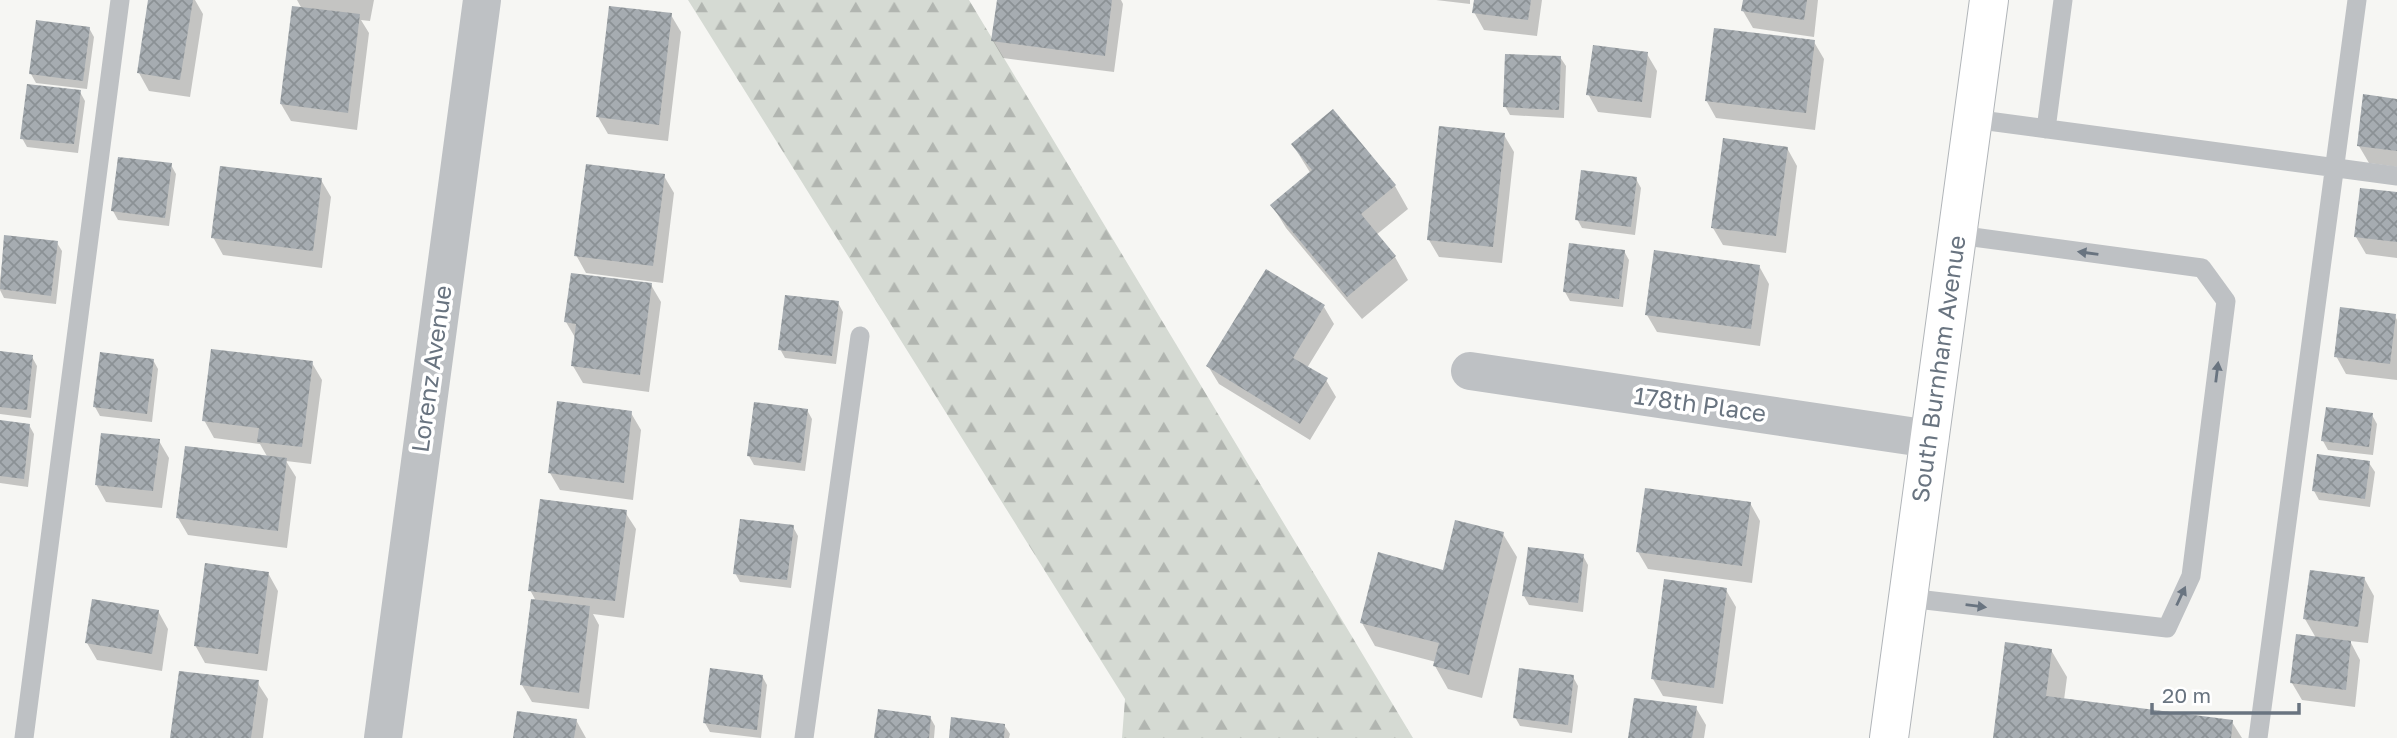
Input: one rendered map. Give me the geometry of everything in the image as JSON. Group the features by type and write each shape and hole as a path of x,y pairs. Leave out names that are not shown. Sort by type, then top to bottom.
{"main road":[{"name":"South Burnham Avenue","path":"1889,738 1989,0"}],"street":[{"name":"Lorenz Avenue","path":"383,738 482,0"},
{"name":"178th Place","path":"1470,371 1930,439"}],"lane":[{"path":"24,738 120,0"},
{"path":"2046,129 2063,0"},
{"path":"2258,738 2357,0"},
{"path":"1973,119 2397,176"},
{"path":"1908,598 2167,628 2191,576 2226,300 2202,268 1958,235"},
{"path":"804,738 860,336"}],"green space":[{"path":"688,0 969,0 1413,738 1122,738 1125,699"}],"building":[{"path":"148,0 193,0 180,80 137,73"},
{"path":"997,0 1112,0 1105,56 991,41"},
{"path":"1474,0 1531,0 1528,20 1472,13"},
{"path":"1743,0 1807,0 1804,20 1741,11"},
{"path":"292,6 360,14 348,113 280,104"},
{"path":"609,6 672,13 659,125 596,117"},
{"path":"36,20 90,27 83,81 29,74"},
{"path":"1714,28 1815,40 1806,113 1705,101"},
{"path":"1593,45 1648,52 1642,102 1586,95"},
{"path":"1505,54 1561,56 1559,110 1503,107"},
{"path":"27,84 81,90 74,144 20,139"},
{"path":"2363,94 2397,99 2397,151 2357,146"},
{"path":"1333,109 1396,185 1361,214 1396,256 1347,297 1270,205 1312,170 1291,144"},
{"path":"1439,126 1505,133 1493,247 1427,240"},
{"path":"1723,138 1788,147 1776,236 1711,228"},
{"path":"118,157 172,163 165,218 111,211"},
{"path":"586,164 665,174 653,266 574,256"},
{"path":"220,166 322,178 313,251 211,238"},
{"path":"1581,170 1637,177 1631,227 1575,220"},
{"path":"2360,188 2397,192 2397,242 2354,237"},
{"path":"4,235 58,241 51,296 0,289"},
{"path":"1569,243 1625,250 1619,299 1563,292"},
{"path":"1654,250 1760,265 1751,329 1645,315"},
{"path":"1266,269 1325,305 1293,358 1328,378 1300,424 1206,366"},
{"path":"571,273 652,283 640,375 571,366 576,324 564,322"},
{"path":"785,295 839,301 832,356 778,350"},
{"path":"2340,307 2396,314 2390,364 2334,357"},
{"path":"211,349 313,361 302,447 257,442 259,428 202,421"},
{"path":"0,351 33,355 27,410 0,407"},
{"path":"100,352 154,359 147,414 93,407"},
{"path":"557,401 632,411 624,483 548,473"},
{"path":"754,402 808,409 801,463 747,456"},
{"path":"2326,407 2373,413 2369,447 2321,441"},
{"path":"0,420 30,424 24,479 0,476"},
{"path":"101,433 160,439 153,491 95,485"},
{"path":"185,446 287,458 278,531 176,518"},
{"path":"2317,454 2370,461 2365,499 2312,491"},
{"path":"1645,488 1751,502 1742,566 1636,552"},
{"path":"540,499 627,510 615,601 528,591"},
{"path":"740,519 794,525 787,580 733,574"},
{"path":"1455,520 1504,532 1469,675 1433,666 1439,643 1360,623 1378,552 1443,570"},
{"path":"1528,547 1584,554 1578,603 1522,596"},
{"path":"205,563 269,572 258,654 194,646"},
{"path":"2310,570 2365,577 2358,627 2303,619"},
{"path":"1664,579 1727,588 1714,688 1651,679"},
{"path":"92,599 159,610 152,654 85,643"},
{"path":"531,599 590,606 579,693 520,685"},
{"path":"2296,634 2351,641 2346,690 2290,683"},
{"path":"2005,642 2052,649 2046,696 2233,720 2231,738 1993,738"},
{"path":"710,668 763,675 757,730 703,723"},
{"path":"1519,668 1574,675 1568,725 1513,718"},
{"path":"179,671 259,680 251,738 170,738"},
{"path":"1634,698 1697,706 1692,738 1628,738"},
{"path":"878,709 931,716 929,738 874,738"},
{"path":"517,711 577,719 574,738 513,738"},
{"path":"951,717 1005,724 1004,738 949,738"}]}
